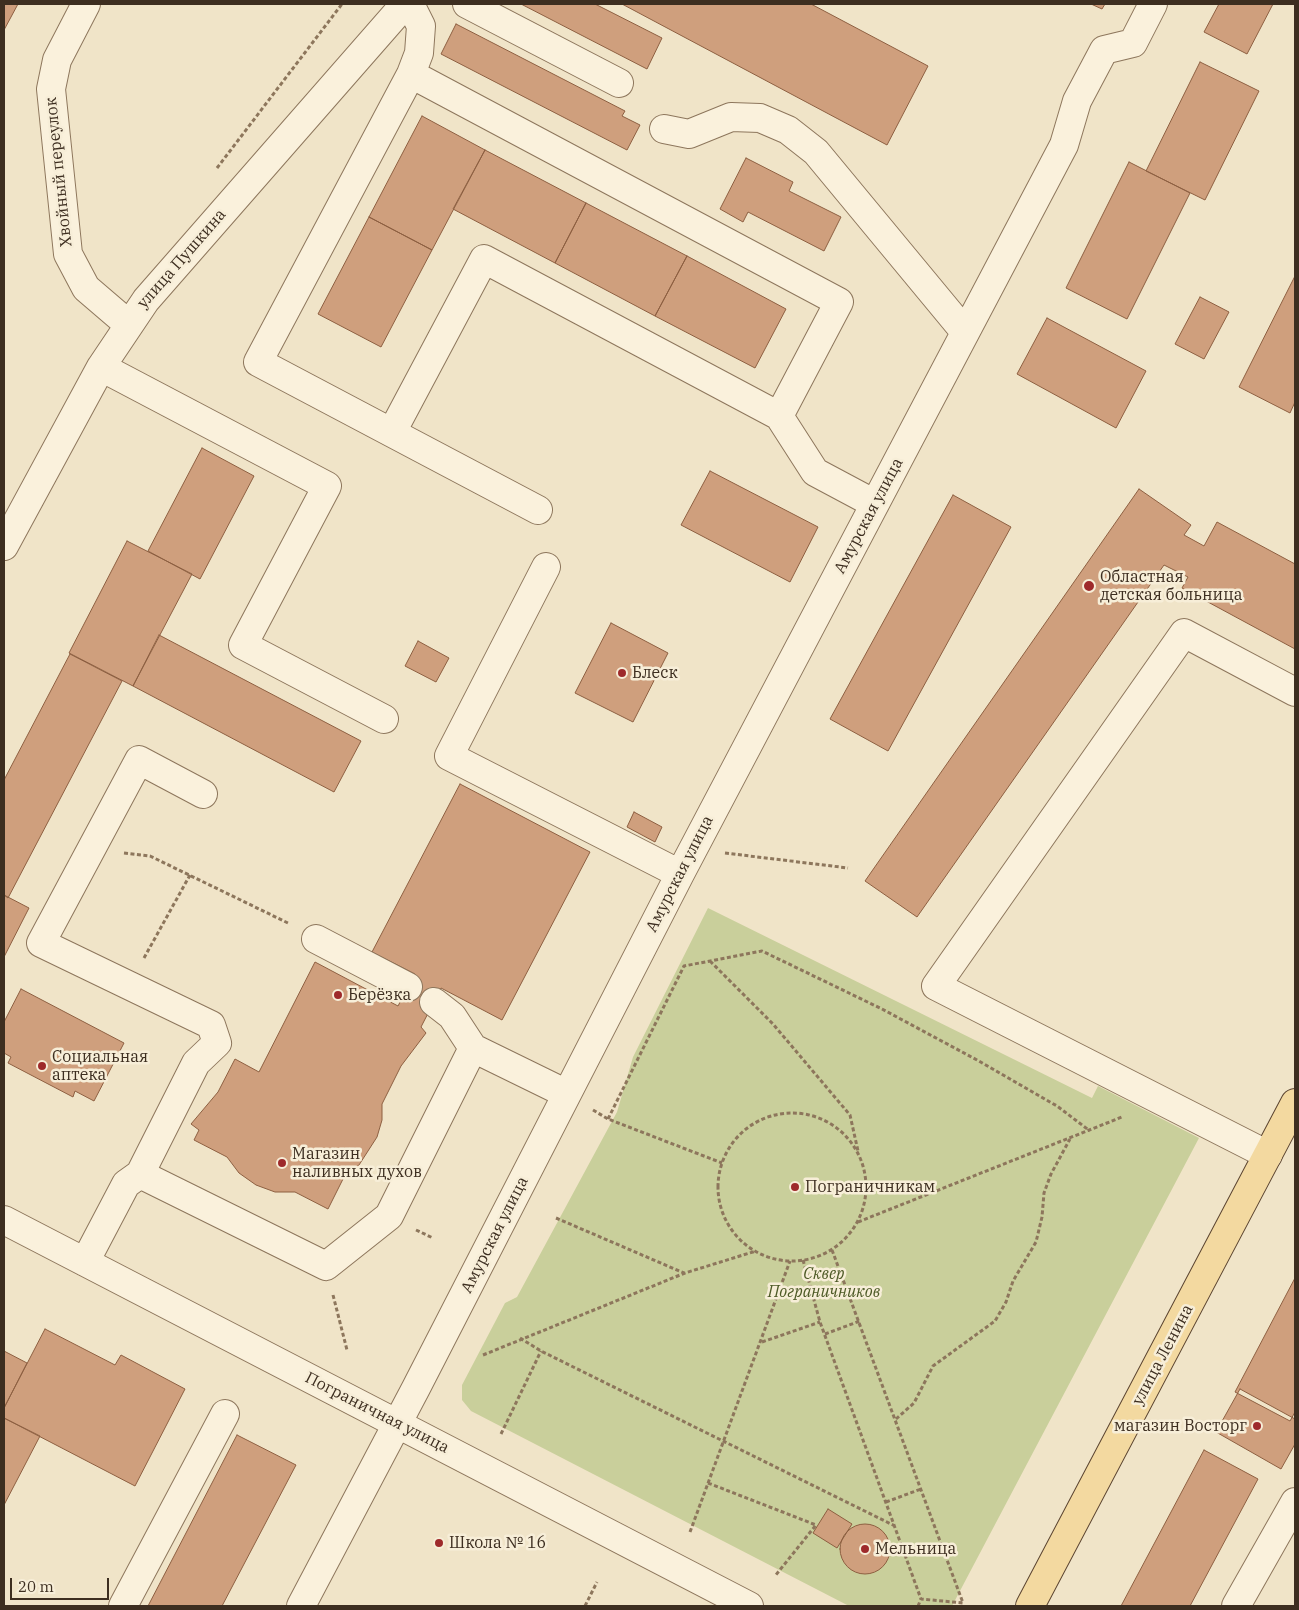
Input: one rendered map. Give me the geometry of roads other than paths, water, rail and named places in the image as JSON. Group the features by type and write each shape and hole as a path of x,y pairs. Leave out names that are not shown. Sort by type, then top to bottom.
{"main road":[{"name":"улица Ленина","path":"1030,1606 1295,1103"}],"street":[{"name":"Хвойный переулок","path":"86,4 57,60 50,89 68,254 86,288 128,324"},
{"name":"улица Пушкина","path":"4,546 101,367 128,324 146,300 405,4"},
{"path":"410,4 421,26 419,53 411,74 258,362 538,510"},
{"path":"467,4 619,83"},
{"name":"Амурская улица","path":"300,1606 398,1424 680,874 1064,145 1076,102 1104,50 1133,43 1153,4"},
{"path":"411,74 839,302 779,416"},
{"path":"664,129 689,134 730,116 760,118 788,130 816,152 965,332"},
{"path":"392,432 484,259 779,416 815,472 875,504"},
{"path":"101,367 326,486 243,645 384,719"},
{"path":"546,566 449,756 680,874"},
{"path":"1268,1155 936,986 1184,633 1295,692"},
{"path":"85,1262 126,1184 140,1174 196,1063 218,1043 211,1026 41,942 139,760 203,794"},
{"path":"306,933 408,987"},
{"path":"434,1002 452,1016 473,1048 567,1094"},
{"path":"140,1174 326,1266 389,1216 473,1048"},
{"name":"Пограничная улица","path":"4,1220 749,1606"},
{"path":"124,1606 225,1414"},
{"path":"1236,1606 1295,1502"}],"place":[{"name":"Областная детская больница","path":"1089,586"},
{"name":"Блеск","path":"622,673"},
{"name":"Берёзка","path":"338,995"},
{"name":"Социальная аптека","path":"42,1066"},
{"name":"Магазин наливных духов","path":"282,1163"},
{"name":"Пограничникам","path":"795,1187"},
{"name":"магазин Восторг","path":"1257,1426"},
{"name":"Школа № 16","path":"439,1543"},
{"name":"Мельница","path":"865,1549"}],"park label":[{"name":"Сквер Пограничников","path":"824,1283"}]}
